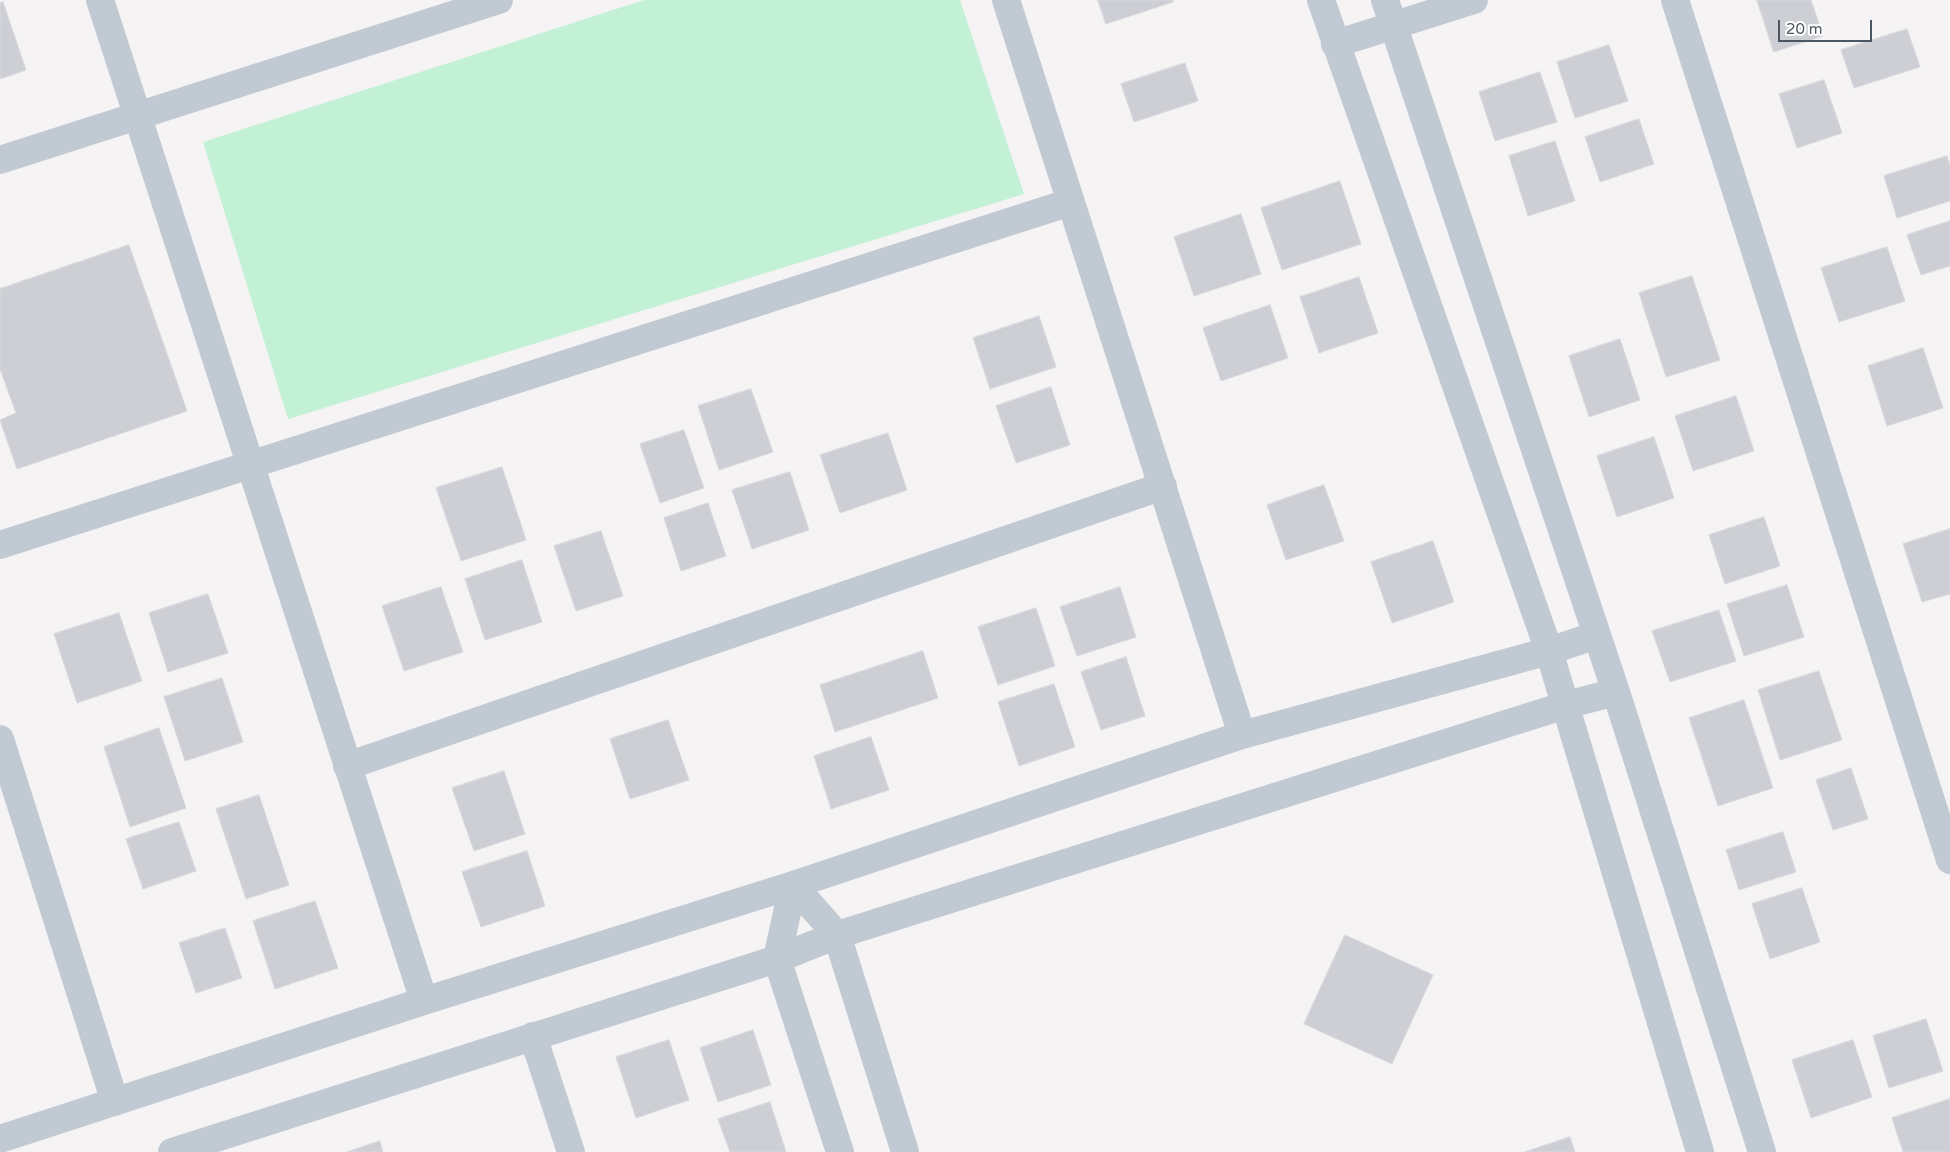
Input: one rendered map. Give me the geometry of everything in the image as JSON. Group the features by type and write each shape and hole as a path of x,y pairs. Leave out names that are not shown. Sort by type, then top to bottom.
{"street":[{"path":"100,0 424,1001"},
{"path":"0,160 499,0"},
{"path":"1006,0 1242,735"},
{"path":"1321,0 1549,651 1700,1152"},
{"path":"1335,44 1389,12 1474,0"},
{"path":"1675,0 1950,860"},
{"path":"1389,12 1616,692 1762,1152"},
{"path":"0,545 1071,202"},
{"path":"347,766 1162,486"},
{"path":"0,1139 424,1001 793,885 1242,735 1549,651 1597,635"},
{"path":"172,1152 777,958 837,935 1566,705 1616,692"},
{"path":"0,739 115,1102"},
{"path":"793,885 837,935 905,1152"},
{"path":"793,885 777,958 840,1152"},
{"path":"534,1036 571,1152"}],"green space":[{"path":"644,0 960,0 1024,194 288,419 203,142"}],"building":[{"path":"1098,0 1173,0 1173,2 1106,24"},
{"path":"1757,0 1811,0 1823,36 1774,52"},
{"path":"3,2 26,70 0,79 0,3"},
{"path":"1907,29 1920,67 1854,88 1841,50"},
{"path":"1609,45 1628,101 1575,118 1557,62"},
{"path":"1185,63 1198,101 1134,122 1121,84"},
{"path":"1540,72 1557,122 1495,141 1479,92"},
{"path":"1824,80 1842,133 1797,148 1779,94"},
{"path":"1639,119 1654,164 1600,182 1585,137"},
{"path":"1555,141 1575,201 1528,216 1509,156"},
{"path":"1947,156 1950,166 1950,201 1897,218 1884,176"},
{"path":"1340,181 1361,244 1282,270 1261,208"},
{"path":"1241,214 1261,274 1194,296 1174,237"},
{"path":"1950,221 1950,266 1921,275 1907,235"},
{"path":"129,245 187,411 17,469 0,420 16,413 0,369 0,289"},
{"path":"1887,247 1905,301 1839,322 1821,268"},
{"path":"1692,276 1720,360 1666,377 1639,293"},
{"path":"1359,277 1378,333 1319,353 1300,297"},
{"path":"1270,305 1288,358 1221,381 1203,328"},
{"path":"1039,316 1056,367 990,389 973,338"},
{"path":"1620,339 1640,400 1589,417 1569,356"},
{"path":"1923,348 1943,408 1887,426 1868,366"},
{"path":"1051,387 1070,445 1016,463 996,406"},
{"path":"751,389 773,452 719,470 698,406"},
{"path":"1736,396 1754,451 1693,471 1675,416"},
{"path":"684,430 704,488 660,503 640,444"},
{"path":"888,433 907,490 840,513 820,455"},
{"path":"1654,437 1674,498 1617,517 1597,456"},
{"path":"502,467 526,540 461,561 436,488"},
{"path":"790,472 809,530 752,549 732,490"},
{"path":"1324,485 1344,541 1286,560 1267,505"},
{"path":"708,503 726,556 681,571 664,518"},
{"path":"1764,517 1780,566 1725,584 1709,535"},
{"path":"1950,529 1950,594 1922,602 1903,544"},
{"path":"601,531 623,596 576,611 554,546"},
{"path":"1433,541 1454,602 1392,623 1371,562"},
{"path":"522,560 542,622 485,640 465,579"},
{"path":"1787,585 1804,637 1744,656 1727,604"},
{"path":"441,587 463,652 404,671 382,606"},
{"path":"1120,587 1136,637 1077,656 1060,607"},
{"path":"208,594 228,653 168,672 149,613"},
{"path":"1036,608 1055,666 998,685 978,627"},
{"path":"1719,610 1736,661 1670,682 1652,631"},
{"path":"119,613 142,681 77,703 54,634"},
{"path":"923,651 938,698 835,732 820,685"},
{"path":"1126,657 1145,716 1101,730 1081,672"},
{"path":"1819,671 1842,740 1780,760 1758,690"},
{"path":"222,678 243,742 185,761 164,697"},
{"path":"1054,684 1075,747 1019,766 998,702"},
{"path":"1744,700 1773,788 1718,806 1689,718"},
{"path":"668,720 689,780 630,799 610,739"},
{"path":"159,728 186,808 130,827 104,747"},
{"path":"871,737 889,790 831,809 814,756"},
{"path":"1851,768 1868,819 1833,830 1816,780"},
{"path":"504,771 525,834 474,851 452,788"},
{"path":"259,795 289,885 246,899 216,809"},
{"path":"179,822 196,871 143,889 126,839"},
{"path":"1783,832 1796,872 1739,890 1726,850"},
{"path":"527,851 545,906 481,927 462,872"},
{"path":"1802,888 1820,942 1770,959 1752,904"},
{"path":"315,901 338,968 275,989 253,921"},
{"path":"225,928 242,978 196,993 179,943"},
{"path":"1345,935 1433,975 1392,1064 1304,1024"},
{"path":"1926,1019 1943,1071 1889,1088 1873,1036"},
{"path":"753,1030 771,1085 718,1102 700,1048"},
{"path":"669,1040 689,1100 636,1118 616,1057"},
{"path":"1853,1040 1872,1097 1811,1118 1792,1060"},
{"path":"1950,1099 1950,1152 1903,1152 1892,1118"},
{"path":"770,1102 786,1152 730,1152 718,1119"},
{"path":"1570,1137 1575,1152 1525,1152"},
{"path":"380,1141 383,1152 347,1152"}]}
